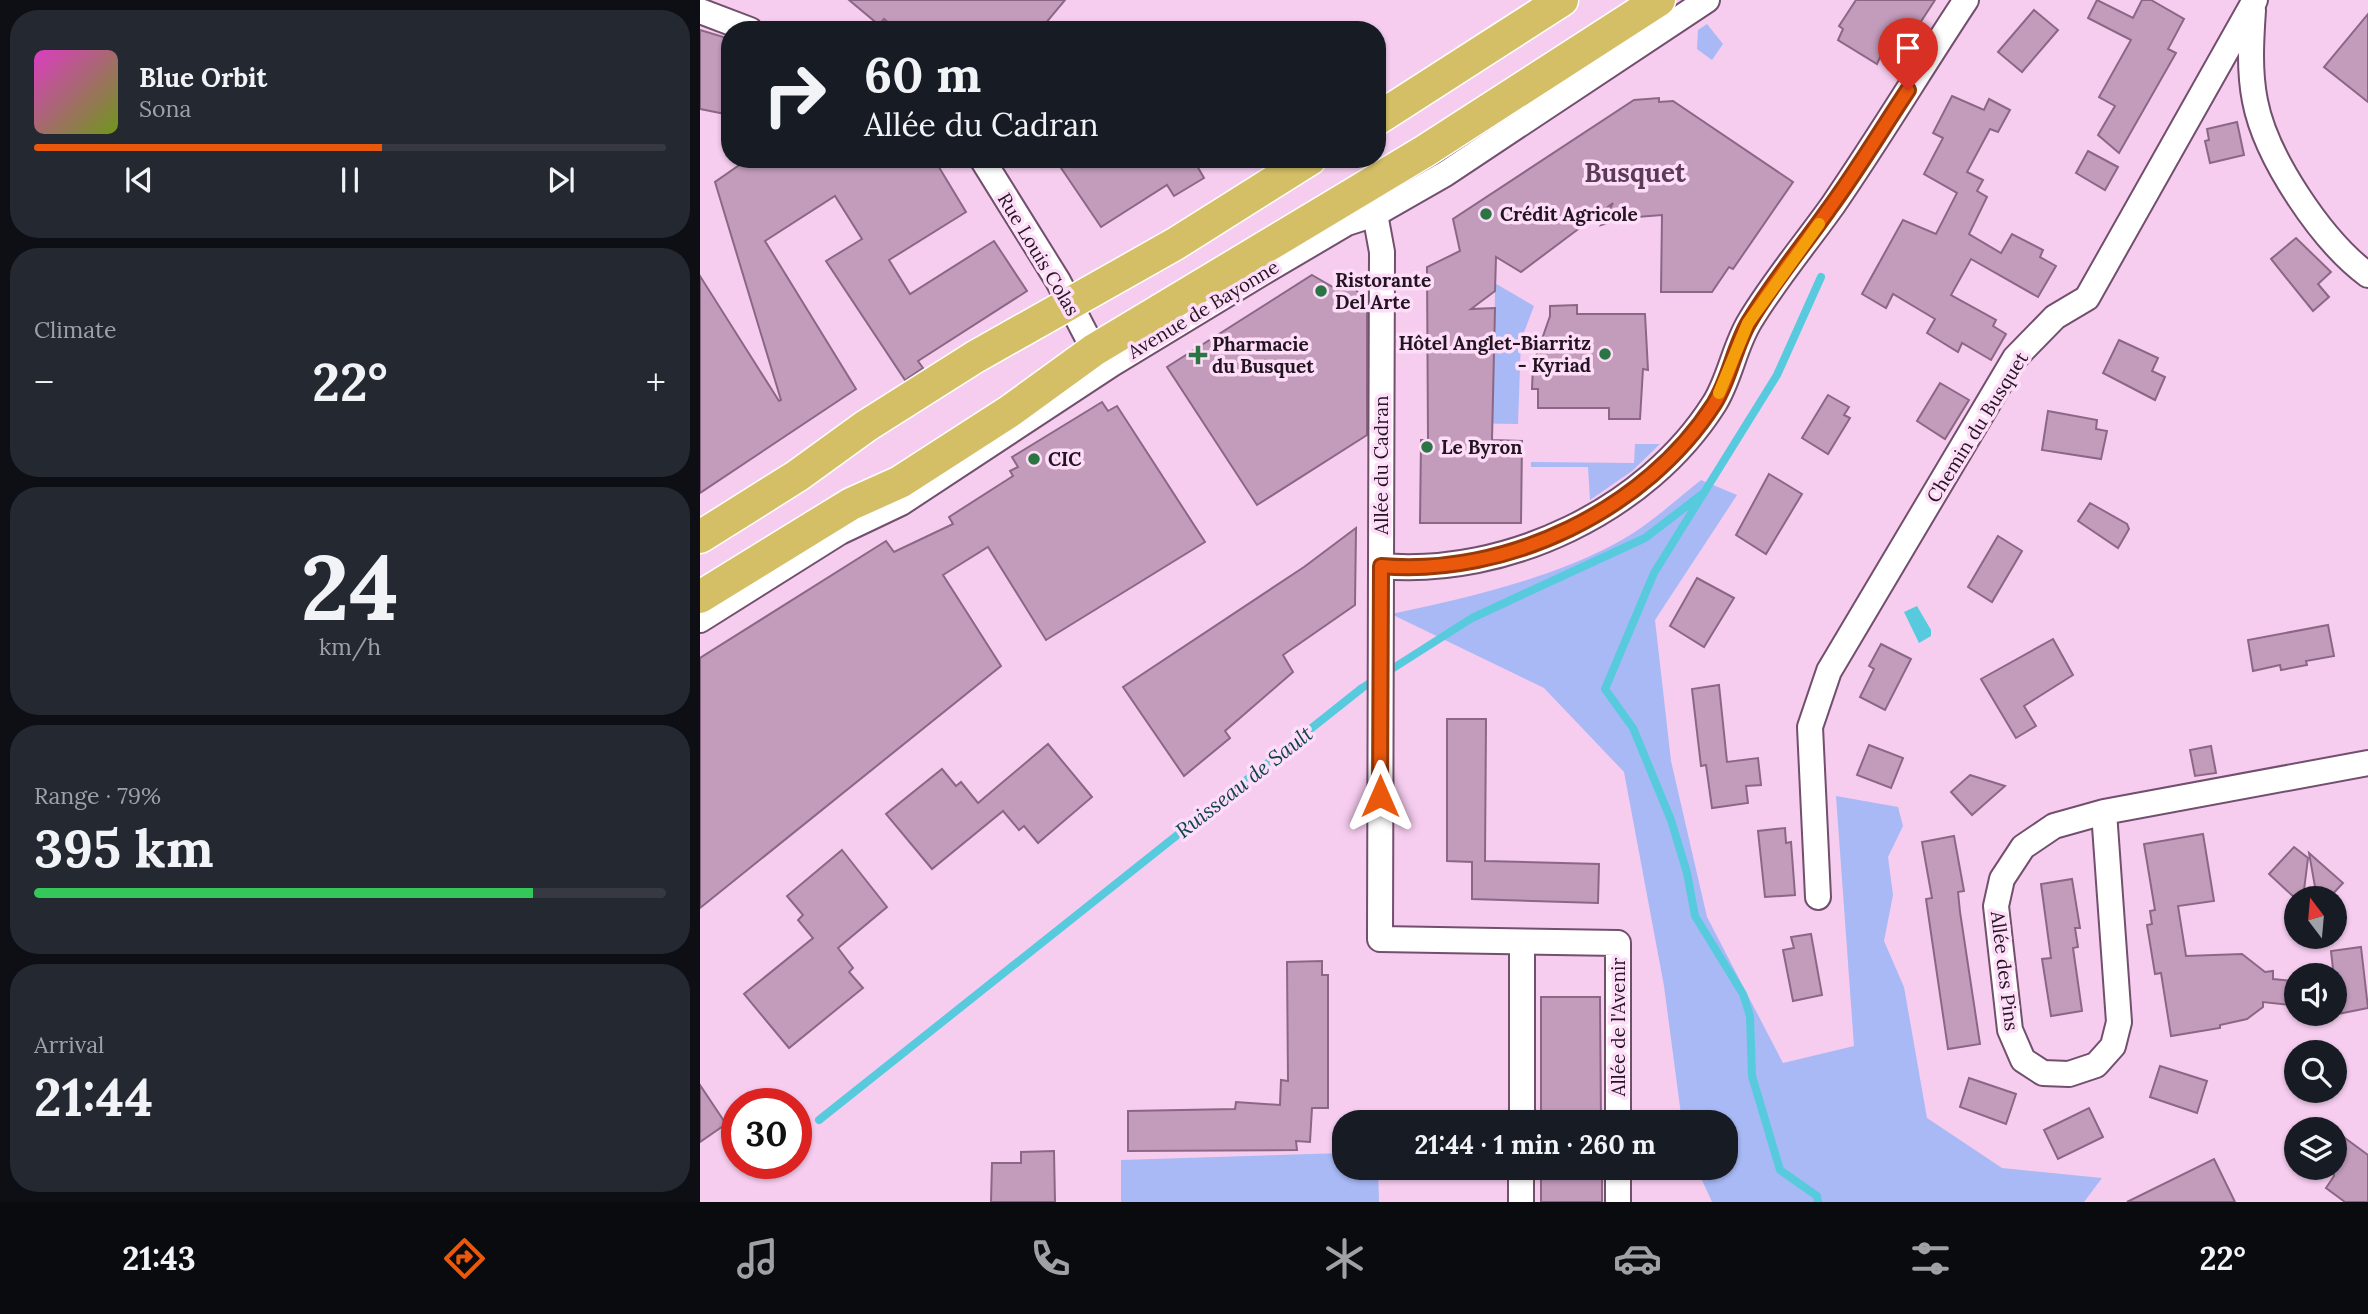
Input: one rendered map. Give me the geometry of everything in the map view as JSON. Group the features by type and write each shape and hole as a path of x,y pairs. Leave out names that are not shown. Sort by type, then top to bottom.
{"main road":[{"path":"1386,113 1562,0"},
{"name":"Avenue de Bayonne","path":"700,597 851,504 900,482 1010,411 1094,350 1425,151 1659,0"},
{"path":"700,537 797,477 901,404 975,357 1175,244 1296,168"}],"street":[{"name":"Avenue de Bayonne","path":"700,620 840,532 901,503 1112,364 1347,223 1375,214 1445,174 1707,0"},
{"path":"1381,566 1470,560 1539,540 1619,502 1680,450 1715,402 1748,323 1835,202 1966,0"},
{"path":"2254,1 2250,58 2261,124 2291,182 2323,232 2347,260 2368,275"},
{"name":"Chemin du Busquet","path":"1818,897 1810,727 1829,671 2015,358 2055,317 2087,298 2254,1"},
{"path":"700,11 726,21"},
{"name":"Rue Louis Colas","path":"987,168 1070,304 1094,350"},
{"name":"Allée du Cadran","path":"1375,214 1382,251 1381,566"},
{"name":"Allée de l'Avenir","path":"1381,566 1380,939 1618,943 1618,1110"},
{"name":"Allée des Pins","path":"2104,812 2119,1022 2113,1046 2096,1065 2069,1074 2043,1073 2023,1060 2010,1030 1996,906 2002,879 2023,847 2054,826 2104,812 2368,763"},
{"path":"1521,1110 1522,943"},
{"path":"1521,1180 1521,1202"},
{"path":"1618,1180 1618,1202"}],"shaded area":[{"path":"1707,24 1723,44 1712,60 1697,49 1698,30"},
{"path":"1448,256 1534,306 1521,340 1518,424 1454,423 1492,416 1495,293 1440,261"},
{"path":"1635,444 1660,444 1632,471 1590,500 1588,467 1531,467 1531,462 1634,463"},
{"path":"1701,480 1737,495 1655,620 1671,761 1707,917 1783,1063 1854,1046 1836,796 1898,807 1903,826 1888,857 1893,895 1884,941 1904,987 1927,1118 2002,1168 2102,1178 2084,1202 1712,1202 1702,1180 1738,1180 1738,1110 1680,1110 1664,986 1624,772 1544,688 1391,614 1488,592 1555,571 1616,543"},
{"path":"1917,606 1931,630 1931,636 1919,643 1904,612"},
{"path":"1332,1153 1332,1180 1378,1180 1379,1202 1121,1202 1121,1160"}],"building":[{"path":"849,0 1065,0 1048,21 874,21"},
{"path":"1856,0 1935,0 1894,63 1881,55 1877,64 1838,40 1843,29 1839,26"},
{"path":"2097,0 2133,18 2142,0 2151,0 2184,19 2168,49 2176,53 2119,153 2098,135 2115,106 2099,97 2131,40 2088,18"},
{"path":"2034,10 2058,30 2022,72 1998,52"},
{"path":"2368,14 2368,102 2324,67"},
{"path":"700,30 721,36 721,113 700,109"},
{"path":"1952,96 1984,110 1989,99 2010,110 1998,132 1990,129 1967,172 1983,180 1977,191 1987,197 1969,234 2001,253 2012,234 2043,250 2040,257 2056,266 2038,297 1971,259 1951,295 1996,320 1993,326 2006,334 1991,360 1962,343 1958,352 1927,333 1935,319 1893,294 1886,308 1862,294 1903,220 1936,234 1957,193 1924,174 1943,138 1933,133"},
{"path":"1659,98 1659,102 1673,101 1793,182 1733,269 1729,267 1712,292 1661,292 1662,215 1624,218 1601,225 1613,203 1521,272 1496,257 1495,291 1471,309 1495,308 1492,440 1522,441 1521,523 1420,523 1421,440 1428,440 1427,267 1460,251 1453,219 1634,100"},
{"path":"2237,122 2244,155 2210,163 2205,141 2209,140 2207,129"},
{"path":"2088,151 2118,167 2105,190 2076,173"},
{"path":"735,168 939,168 966,212 889,260 910,294 994,241 1027,291 918,361 923,368 905,380 826,261 862,239 835,196 765,241 856,389 700,493 700,276 779,401 781,400 715,182"},
{"path":"1061,168 1198,168 1204,178 1174,196 1167,185 1101,227"},
{"path":"2296,238 2331,272 2318,284 2329,297 2313,311 2271,259"},
{"path":"1312,275 1338,290 1351,282 1367,306 1367,435 1257,505 1167,367"},
{"path":"1577,305 1577,314 1645,314 1648,370 1643,369 1640,419 1609,419 1609,408 1538,408 1538,389 1532,389 1533,365 1550,316 1550,306"},
{"path":"2119,340 2158,358 2152,371 2165,377 2155,400 2103,373"},
{"path":"1940,383 1969,400 1945,439 1917,421"},
{"path":"1828,395 1849,407 1844,415 1850,418 1828,454 1802,438"},
{"path":"1102,402 1108,411 1117,406 1205,542 1046,640 988,547 943,575 1001,666 700,908 700,658 886,541 894,552 953,524 949,517 1013,476 1010,471 1018,467 1012,457"},
{"path":"2048,411 2097,420 2096,429 2107,431 2101,459 2042,450"},
{"path":"1769,474 1802,494 1766,554 1736,535"},
{"path":"2090,503 2127,524 2129,529 2118,548 2078,521"},
{"path":"1356,528 1355,605 1283,655 1293,672 1225,731 1230,738 1184,776 1123,687 1304,567"},
{"path":"1998,536 2022,551 1992,602 1968,587"},
{"path":"1697,578 1734,598 1704,647 1670,626"},
{"path":"2328,625 2334,656 2306,661 2307,665 2281,670 2280,665 2253,671 2248,640"},
{"path":"2053,639 2073,675 2024,706 2036,726 2016,738 1981,679"},
{"path":"1881,644 1911,659 1885,710 1860,697 1874,669 1869,666"},
{"path":"1719,685 1727,762 1758,758 1761,785 1746,786 1748,803 1712,808 1706,765 1701,766 1692,689"},
{"path":"1447,719 1486,719 1485,861 1599,864 1598,903 1472,899 1472,862 1447,861"},
{"path":"1048,744 1092,797 1038,843 1024,826 1019,830 1003,811 932,869 886,814 942,769 956,786 961,782 978,803"},
{"path":"1869,745 1903,758 1891,788 1857,775"},
{"path":"2211,746 2216,773 2195,776 2190,750"},
{"path":"1970,775 2005,786 1972,815 1951,792"},
{"path":"1785,828 1786,843 1791,842 1795,895 1765,897 1758,831"},
{"path":"2203,834 2214,901 2178,906 2186,956 2242,954 2265,972 2273,971 2273,979 2284,980 2284,1004 2263,1002 2263,1007 2247,1019 2220,1025 2220,1028 2171,1036 2161,973 2155,974 2147,925 2152,924 2150,911 2155,910 2144,844"},
{"path":"1954,836 1964,891 1958,892 1960,912 1980,1044 1948,1049 1926,899 1932,898 1922,842"},
{"path":"2294,847 2308,858 2304,886 2284,888 2269,874"},
{"path":"842,850 887,907 838,948 853,968 849,972 863,988 789,1048 744,994 813,938 798,920 803,915 787,896"},
{"path":"2309,853 2343,883 2340,886 2315,886"},
{"path":"2072,879 2080,928 2075,928 2078,947 2073,948 2082,1011 2051,1016 2042,959 2051,958 2041,884"},
{"path":"1811,934 1822,995 1793,1001 1783,950 1794,948 1791,937"},
{"path":"2361,947 2368,1008 2347,1012 2347,963 2332,963 2331,951"},
{"path":"1322,961 1322,975 1328,975 1328,1108 1312,1108 1310,1142 1296,1141 1297,1150 1128,1151 1128,1111 1235,1109 1236,1102 1280,1105 1281,1080 1288,1081 1287,962"},
{"path":"1541,997 1600,997 1601,1110 1541,1110"},
{"path":"2160,1066 2207,1081 2197,1113 2150,1097"},
{"path":"1969,1078 2016,1094 2006,1124 1960,1107"},
{"path":"700,1085 721,1116 721,1127 700,1142"},
{"path":"2089,1108 2103,1137 2058,1159 2044,1130"},
{"path":"2347,1140 2368,1155 2368,1202 2345,1202 2326,1188 2331,1180 2347,1180"},
{"path":"1054,1151 1055,1202 991,1202 992,1163 1021,1163 1021,1152"},
{"path":"2214,1159 2235,1202 2127,1202"},
{"path":"1541,1180 1602,1180 1602,1202 1541,1202"}],"waterway":[{"path":"1818,1202 1817,1196 1780,1170 1752,1076 1750,1016 1743,994 1695,916 1687,873 1671,820 1633,728 1605,689 1654,573 1777,375 1821,277"},
{"name":"Ruisseau de Sault","path":"819,1120 1362,688 1472,618 1645,538 1701,495"}],"slow traffic":[{"path":"1719,393 1748,323 1819,224"}],"place":[{"name":"Crédit Agricole","path":"1486,214"},
{"name":"Ristorante Del Arte","path":"1321,291"},
{"name":"Hôtel Anglet-Biarritz - Kyriad","path":"1605,354"},
{"name":"Pharmacie du Busquet","path":"1198,355"},
{"name":"Le Byron","path":"1427,447"},
{"name":"CIC","path":"1034,459"}],"district":[{"name":"Busquet","path":"1635,172"}],"route":[{"path":"1380,796 1381,566 1404,567 1470,560 1516,549 1563,531 1619,502 1680,450 1715,402 1748,323 1835,202 1908,90"}]}
